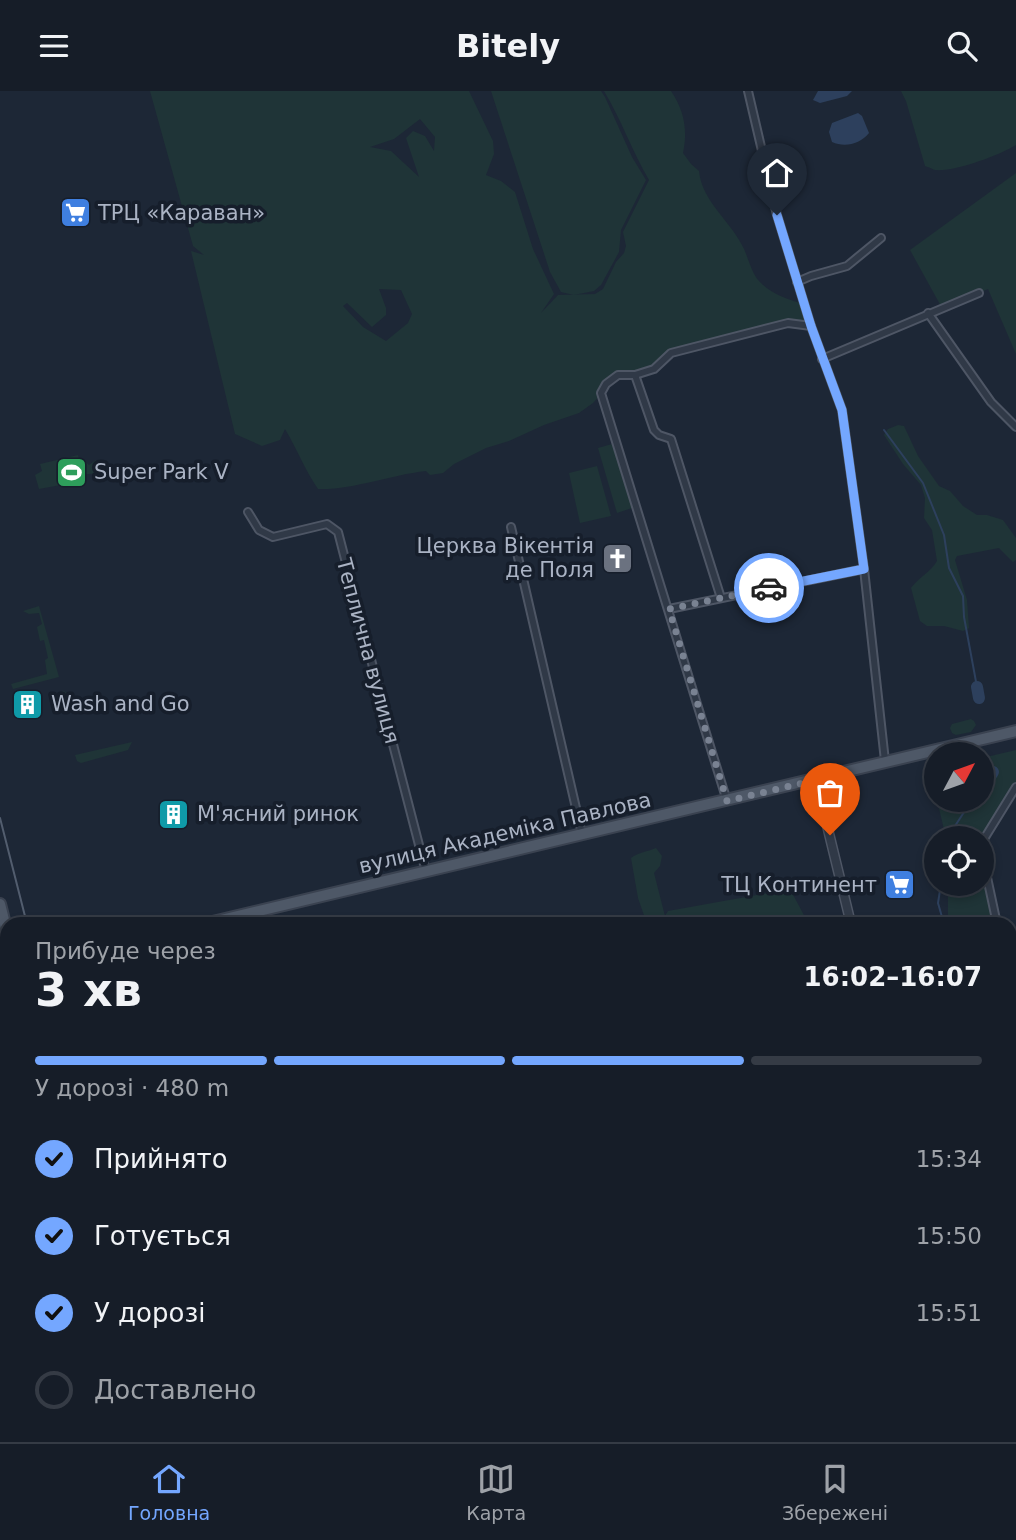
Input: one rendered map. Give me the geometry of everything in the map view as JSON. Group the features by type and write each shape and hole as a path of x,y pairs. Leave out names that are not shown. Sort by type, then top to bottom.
{"main road":[{"name":"вулиця Академіка Павлова","path":"234,917 1016,731"}],"street":[{"path":"748,91 777,215 811,326 842,410 864,569 885,761"},
{"path":"797,282 847,266 881,238"},
{"path":"822,359 979,293"},
{"path":"928,313 991,402 1016,427"},
{"path":"727,801 601,393 606,384 618,375 635,375 654,369 671,352 788,323 811,326"},
{"path":"635,375 654,430 671,439 721,598"},
{"name":"Теплична вулиця","path":"248,513 259,530 273,537 327,524 338,532 426,872"},
{"path":"511,527 582,834"},
{"path":"669,609 864,569"},
{"path":"816,780 849,917"},
{"path":"996,917 985,868 984,839 1016,787"}],"green space":[{"path":"150,91 469,91 493,141 494,154 486,175 501,181 515,192 533,249 554,294 541,313 558,295 595,294 603,289 616,262 624,253 626,246 623,232 649,180 604,91 671,91 684,121 683,153 699,171 701,182 711,202 739,239 755,276 775,293 804,304 811,326 788,323 671,352 654,369 618,375 593,403 579,413 486,448 454,464 443,473 430,475 426,471 345,487 318,489 285,429 280,440 262,446 235,434 191,251 204,255 193,246","holes":["420,119 435,137 434,151 425,136 413,131 406,138 419,177 391,151 370,147 394,139","379,289 401,290 412,314 408,323 386,341 363,327 343,306 347,303 372,327 386,315"]},
{"path":"491,91 601,91 605,97 632,157 646,180 621,230 619,252 601,285 594,291 574,295 561,292 550,272"},
{"path":"901,91 1016,91 1016,145 965,166 935,170 925,166"},
{"path":"1016,173 1016,354 988,289 942,308 910,250"},
{"path":"904,426 918,456 939,486 950,491 963,506 977,515 1003,520 1016,538 1016,560 1013,562 999,548 957,556 955,560 967,600 969,628 963,631 944,626 927,626 920,621 911,588 937,561 932,530 924,518 925,498 921,485 884,435 888,429"},
{"path":"612,444 635,507 617,513 598,448"},
{"name":"Super Park V","path":"78,455 79,459 89,465 96,460 101,473 77,475 77,482 39,489 35,475 42,471 40,464"},
{"path":"597,466 611,516 580,523 569,473"},
{"path":"39,606 59,677 13,689 11,684 47,674 45,660 48,658 44,640 40,641 37,627 42,624 39,613 29,614 23,611"},
{"path":"63,691 70,694 74,708 62,711 57,695"},
{"path":"971,719 976,725 971,732 956,735 952,733 952,724"},
{"path":"132,742 128,750 81,763 75,755"},
{"path":"1016,750 1016,787 990,826 943,826 940,812 994,812 994,755"},
{"path":"656,848 662,856 660,866 654,873 665,916 668,911 790,889 805,917 645,917 638,898 631,858"},
{"path":"948,896 992,896 996,917 948,917"}],"water":[{"path":"818,91 852,91 847,96 820,103 813,100"},
{"path":"858,113 869,133 852,144 832,142 829,132 832,123"}],"waterway":[{"path":"884,430 923,483 944,535 949,568 963,596 964,617 977,687"},
{"path":"977,687 979,698"},
{"path":"955,826 964,812"},
{"path":"939,896 942,917"}],"tram line":[{"path":"0,818 25,917"}],"way so far":[{"path":"769,588 669,609 727,801 816,780 830,835"}],"place":[{"name":"ТРЦ «Караван»","path":"75,213"},
{"name":"Super Park V","path":"71,472"},
{"name":"Церква Вікентія де Поля","path":"617,558"},
{"name":"Wash and Go","path":"28,704"},
{"name":"М'ясний ринок","path":"174,814"},
{"name":"ТЦ Континент","path":"900,885"}],"route":[{"path":"769,588 864,569 842,410 822,359 777,215"}]}
